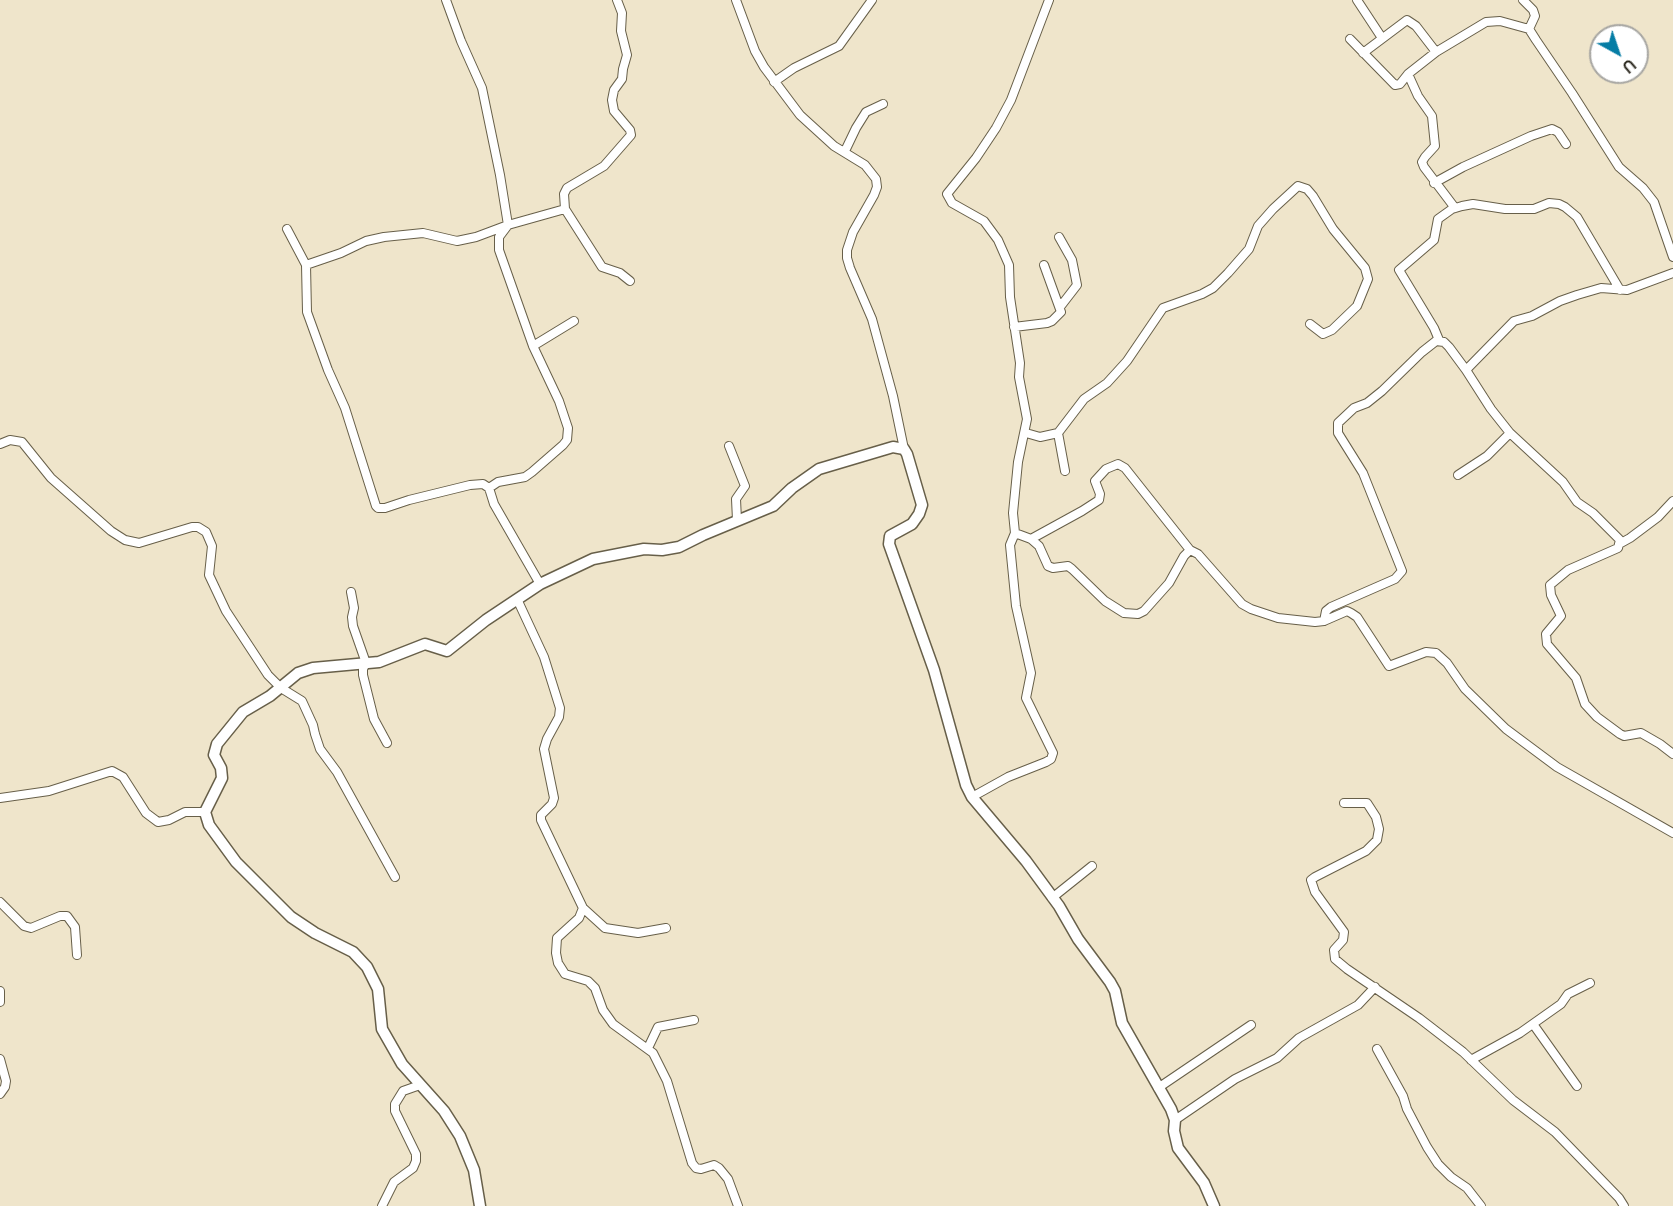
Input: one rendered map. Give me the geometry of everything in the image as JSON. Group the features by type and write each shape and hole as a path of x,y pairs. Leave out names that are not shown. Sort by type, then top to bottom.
{"street":[{"path":"446,0 482,88 508,225 499,237 499,250 533,346 566,421 568,433 563,445 525,477 498,482 489,488"},
{"path":"617,0 622,13 621,31 627,55 622,69 622,79 614,90 612,100 614,111 630,130 630,135 604,166 567,188 564,194 565,208 602,267 620,273 630,281"},
{"path":"736,0 755,51 774,82 800,115 825,138 866,165 874,175 877,184 874,195 853,232 847,250 848,258 850,268 872,319 893,396 904,449 922,505 912,524 890,536 889,544 933,670 966,785 972,797 1026,861 1066,915 1084,947 1110,982 1115,991 1122,1023 1171,1109 1175,1120 1174,1131 1178,1148 1204,1183 1214,1206"},
{"path":"774,82 794,68 839,46 872,0"},
{"path":"972,797 1008,777 1046,762 1051,759 1053,753 1026,698 1031,673 1016,606 1010,545 1015,533 1014,513 1018,462 1026,433 1027,419 1021,391 1020,363 1010,297 1010,271 1002,247 981,218 965,212 952,203 947,194 976,158 1011,100 1050,0"},
{"path":"1523,0 1533,10 1535,16 1529,29"},
{"path":"1360,1 1382,38"},
{"path":"1363,53 1407,20 1416,26 1436,52"},
{"path":"1350,39 1395,85 1400,84 1408,74 1436,52 1486,22 1493,20 1529,29 1619,167 1643,188 1654,202 1673,257"},
{"path":"1408,74 1418,96 1432,116 1435,146 1422,162 1434,183 1455,208"},
{"path":"845,152 855,128 866,112 883,104"},
{"path":"1434,183 1464,167 1552,129 1558,132 1566,144"},
{"path":"1026,433 1040,437 1058,433 1084,399 1107,383 1127,361 1163,308 1202,294 1221,281 1250,249 1258,226 1298,186 1306,189 1313,196 1333,230 1365,268 1368,279 1357,306 1332,330 1323,334 1310,324"},
{"path":"1620,290 1577,217 1559,204 1549,203 1534,209 1505,209 1473,204 1455,208 1438,219 1435,236 1431,243 1399,270 1434,327 1439,340 1449,347 1510,433 1563,482 1577,502 1616,534 1621,543"},
{"path":"306,265 341,253 366,241 384,237 423,233 457,241 565,208"},
{"path":"287,229 306,265 307,312 328,370 345,408 376,506 385,508 470,485 483,484 489,488 494,504 540,584"},
{"path":"1059,237 1072,260 1077,285 1060,307"},
{"path":"1014,327 1040,326 1053,321 1061,312 1044,265"},
{"path":"1466,370 1514,321 1532,316 1577,295 1601,288 1620,290 1673,273"},
{"path":"533,346 574,321"},
{"path":"1324,621 1326,611 1331,607 1395,579 1402,571 1363,473 1338,433 1338,423 1354,408 1367,403 1391,384 1422,352 1439,340"},
{"path":"1058,433 1065,471"},
{"path":"1458,475 1487,456 1510,433"},
{"path":"0,444 10,440 22,442 51,478 111,531 125,540 138,543 192,527 198,527 206,532 212,546 208,568 214,588 240,635 268,675 281,688 302,701 314,725 320,749 337,772 395,877"},
{"path":"729,446 745,486 736,499 737,520"},
{"path":"480,1206 474,1170 460,1136 444,1111 393,1050 382,1029 378,989 367,967 353,952 315,933 291,917 236,862 209,825 206,812 222,778 221,768 214,755 217,744 243,712 281,688 298,673 305,670 379,662 425,644 447,651 486,620 540,584 593,559 644,549 662,550 679,547 773,506 792,488 819,469 893,447 904,449"},
{"path":"1031,539 1099,500 1100,494 1095,481 1106,469 1118,464 1125,468 1190,550 1198,554 1242,604 1278,618 1316,622 1347,611 1357,617 1389,666 1426,652 1436,653 1447,663 1465,689 1506,729 1557,767 1673,834"},
{"path":"1673,501 1659,517 1621,543 1618,548 1568,570 1550,585 1551,596 1561,616 1546,634 1545,641 1576,678 1585,704 1597,717 1624,736 1641,733 1673,754"},
{"path":"1015,533 1031,539 1039,546 1048,566 1072,568 1105,602 1132,615 1138,615 1150,604 1169,582 1190,550"},
{"path":"351,592 354,608 353,626 366,663 363,675 374,719 387,742"},
{"path":"517,599 544,657 560,708 559,717 544,749 554,798 552,804 541,815 541,820 583,908 605,928 638,933 666,928"},
{"path":"0,798 49,791 112,771 123,777 146,813 158,822 169,820 185,812 206,812"},
{"path":"1344,803 1367,802 1376,817 1379,829 1377,840 1366,851 1315,877 1311,883 1344,932 1343,940 1334,950 1335,959 1419,1018 1471,1060 1513,1100 1555,1132 1624,1206"},
{"path":"1052,898 1092,866"},
{"path":"0,902 24,926 31,928 60,916 67,916 75,927 78,956"},
{"path":"583,908 579,918 557,938 556,953 560,968 565,974 588,981 595,988 603,1010 613,1024 648,1048 660,1062 692,1163 696,1168 701,1169 714,1165 719,1167 728,1179 738,1206"},
{"path":"1471,1060 1533,1024 1561,1004 1568,994 1590,984"},
{"path":"1175,1120 1234,1079 1277,1058 1299,1038 1358,1005 1375,987"},
{"path":"0,991 0,1002"},
{"path":"648,1048 658,1027 694,1020"},
{"path":"1533,1024 1577,1086"},
{"path":"1158,1088 1251,1025"},
{"path":"1377,1050 1438,1164 1467,1188 1481,1206"},
{"path":"0,1059 6,1081 0,1094"},
{"path":"382,1206 394,1182 413,1167 416,1161 416,1154 395,1111 395,1104 403,1091 420,1085"}]}
